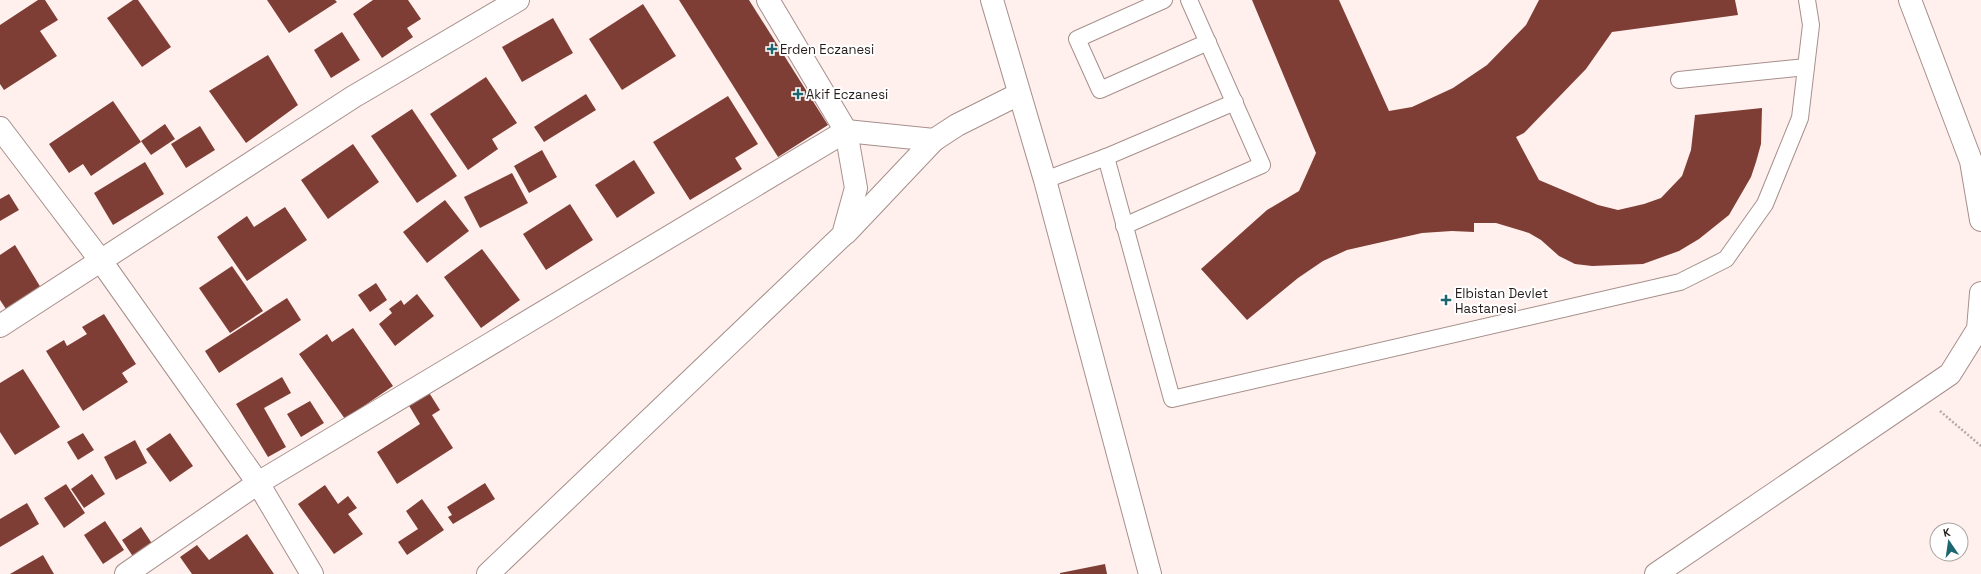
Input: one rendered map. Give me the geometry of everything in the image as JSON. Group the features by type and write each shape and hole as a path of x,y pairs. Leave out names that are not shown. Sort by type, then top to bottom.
{"street":[{"path":"0,326 353,97 518,0"},
{"path":"768,0 846,131 856,188 843,235"},
{"path":"992,0 1045,180 1150,574"},
{"path":"1910,0 1971,160 1981,220"},
{"path":"488,574 843,235 934,140 958,125 1019,94"},
{"path":"0,128 101,261 258,483 312,574"},
{"path":"126,574 258,483 846,131 934,140"},
{"path":"1656,574 1950,374 1978,329 1981,294"}],"lane":[{"path":"1164,0 1077,38 1100,90 1208,42"},
{"path":"1124,226 1262,165 1189,0"},
{"path":"1106,158 1172,399 1680,282 1726,259 1765,204 1800,118 1811,25 1807,0"},
{"path":"1679,80 1806,67"},
{"path":"1045,180 1106,158 1234,102"}],"path":[{"path":"1920,394 1981,446"}],"building":[{"path":"38,0 45,0 58,20 40,31 57,56 4,90 0,84 0,25"},
{"path":"133,0 138,0 171,47 142,67 107,18"},
{"path":"267,0 335,0 337,2 289,33"},
{"path":"373,0 408,0 421,19 407,28 413,37 382,58 353,14"},
{"path":"679,0 749,0 828,125 778,157"},
{"path":"1252,0 1339,0 1389,111 1412,107 1453,88 1487,65 1526,25 1539,0 1735,0 1738,15 1612,32 1586,69 1524,133 1516,137 1539,180 1598,205 1618,210 1644,204 1661,198 1682,176 1691,150 1695,115 1762,108 1761,144 1751,177 1729,215 1699,239 1679,251 1643,264 1592,266 1575,264 1559,256 1541,240 1529,233 1496,223 1474,223 1474,232 1452,231 1422,233 1347,250 1323,261 1298,278 1247,320 1201,269 1267,210 1299,191 1316,153"},
{"path":"643,4 676,56 622,90 589,39"},
{"path":"553,18 573,53 522,82 502,47"},
{"path":"342,32 360,60 331,78 314,50"},
{"path":"268,55 298,105 246,143 209,91"},
{"path":"486,77 517,123 492,139 498,149 468,170 430,114"},
{"path":"586,94 596,110 544,142 534,127"},
{"path":"728,96 758,144 735,158 742,169 690,200 653,142"},
{"path":"113,101 141,142 91,176 83,164 69,173 49,144"},
{"path":"412,109 457,176 417,203 371,136"},
{"path":"165,124 175,139 151,155 141,141"},
{"path":"200,126 215,150 186,168 171,144"},
{"path":"353,144 379,182 328,219 301,180"},
{"path":"542,150 557,177 529,193 514,166"},
{"path":"634,160 655,193 617,218 595,185"},
{"path":"145,162 164,194 113,225 94,193"},
{"path":"512,173 528,203 480,228 464,197"},
{"path":"9,194 19,210 0,221 0,199"},
{"path":"445,200 469,231 427,263 403,232"},
{"path":"570,204 593,240 546,270 523,234"},
{"path":"285,207 307,240 247,281 217,237 247,216 254,227"},
{"path":"15,245 41,288 6,309 0,300 0,255"},
{"path":"482,249 520,300 481,328 444,277"},
{"path":"232,266 263,311 230,333 199,288"},
{"path":"376,283 387,300 370,312 358,295"},
{"path":"417,294 434,316 395,346 379,324 392,313 389,309 401,300 404,305"},
{"path":"287,298 301,320 219,373 205,351"},
{"path":"104,314 136,364 122,373 128,382 83,411 46,351 64,340 67,346 87,334 82,327"},
{"path":"353,328 393,386 345,419 299,354 327,334 332,342"},
{"path":"23,369 60,427 15,455 0,432 0,383"},
{"path":"282,377 291,393 264,408 286,447 268,457 236,404"},
{"path":"428,391 440,410 432,415 453,448 397,484 377,452 420,424 408,404"},
{"path":"310,401 324,423 301,437 287,414"},
{"path":"83,433 94,450 78,460 67,442"},
{"path":"170,433 193,466 170,482 146,449"},
{"path":"135,440 147,463 116,480 104,457"},
{"path":"92,474 105,494 84,508 71,489"},
{"path":"485,483 495,499 453,524 448,517 452,515 447,507"},
{"path":"66,484 85,513 64,528 44,498"},
{"path":"325,485 338,504 348,496 357,508 348,514 363,534 334,554 298,504"},
{"path":"422,499 444,530 407,555 398,542 418,529 406,511"},
{"path":"27,503 39,524 0,547 0,519"},
{"path":"105,521 124,550 103,564 84,535"},
{"path":"141,527 155,548 136,561 122,540"},
{"path":"247,534 274,574 192,574 180,557 197,545 209,560"},
{"path":"43,555 54,574 10,574"},
{"path":"1105,564 1107,574 1060,574 1060,573"}],"place":[{"name":"Erden Eczanesi","path":"772,49"},
{"name":"Akif Eczanesi","path":"798,94"},
{"name":"Elbistan Devlet Hastanesi","path":"1446,300"}]}
